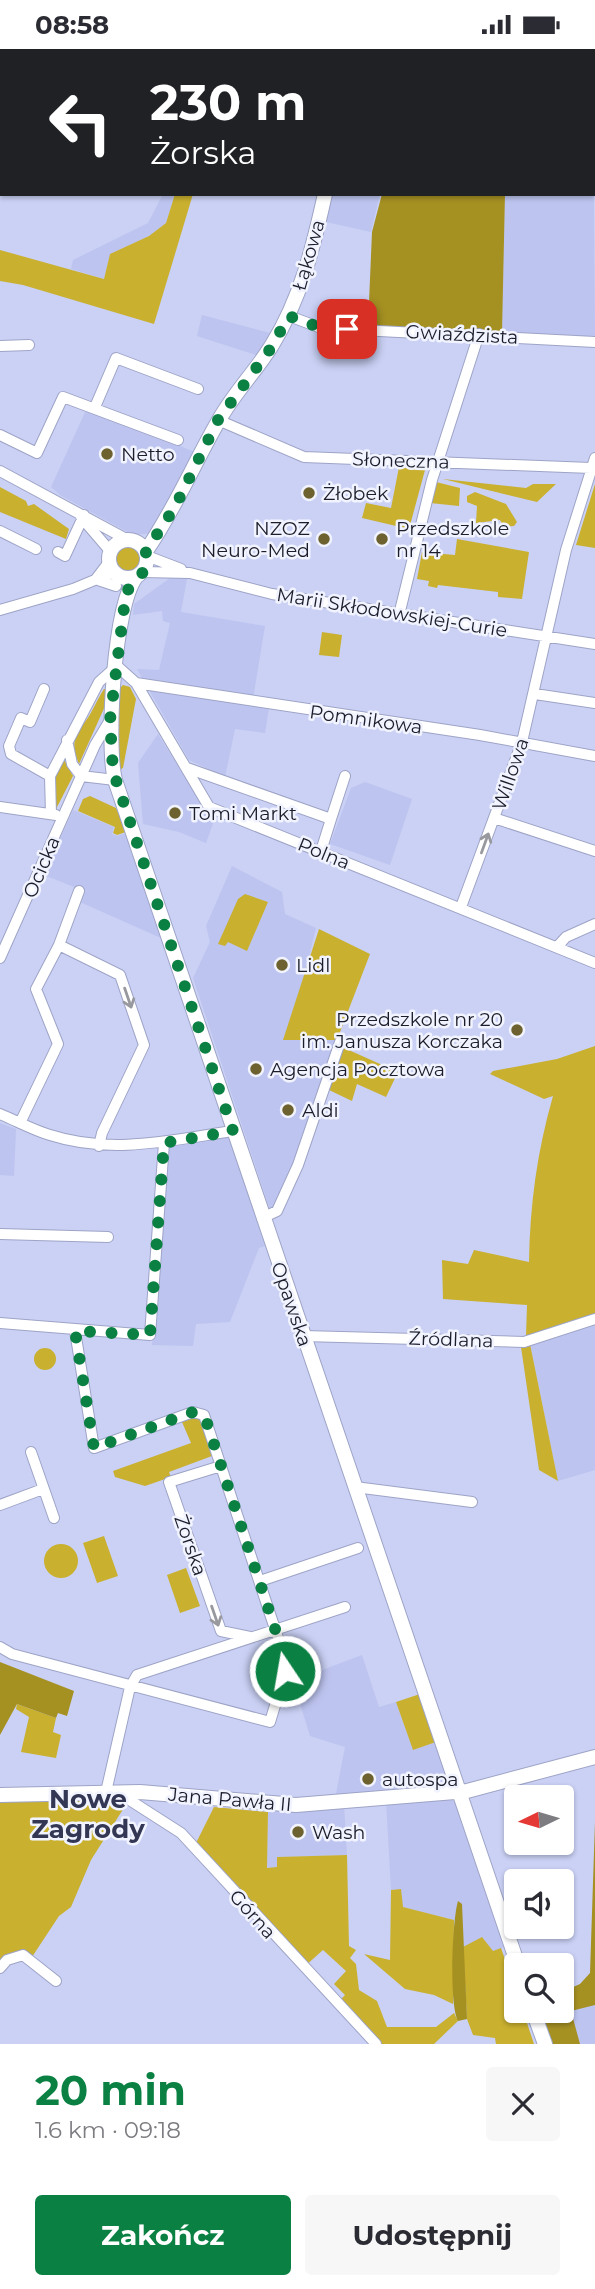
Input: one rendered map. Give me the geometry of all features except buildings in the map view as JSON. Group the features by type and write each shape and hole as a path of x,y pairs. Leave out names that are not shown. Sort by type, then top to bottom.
{"main road":[{"name":"Łąkowa","path":"158,534 218,420 271,348 289,316 307,270 325,196"},
{"path":"140,574 127,578 114,569 118,543 140,547 158,534"},
{"name":"Opawska","path":"140,547 140,574 126,592 119,635 110,720 110,751 115,780 514,1953"},
{"name":"Opawska","path":"114,569 119,635"},
{"name":"Jana Pawła II","path":"0,1795 127,1791 283,1805 459,1793 595,1756"},
{"path":"537,2023 545,2044"}],"street":[{"name":"Gwiaździsta","path":"289,316 321,328 480,334 595,342"},
{"path":"399,615 438,460 480,334"},
{"path":"0,346 29,345"},
{"path":"95,407 116,358 198,389"},
{"path":"0,435 37,453 64,397 178,440"},
{"name":"Słoneczna","path":"218,420 304,457 593,463"},
{"name":"Willowa","path":"461,907 522,742 566,550 593,463"},
{"path":"0,471 140,547"},
{"path":"58,552 65,557 80,515"},
{"path":"80,515 114,569"},
{"path":"0,531 36,549"},
{"path":"158,534 158,554 173,565"},
{"name":"Marii Skłodowskiej-Curie","path":"140,547 190,573 272,594 595,644"},
{"path":"0,610 95,580 114,569"},
{"path":"95,580 114,569"},
{"name":"Marii Skłodowskiej-Curie","path":"140,574 190,573"},
{"name":"Polna","path":"117,666 136,683 209,807 595,963"},
{"name":"Ocicka","path":"57,815 50,776 99,682 117,666"},
{"name":"Pomnikowa","path":"136,683 522,742 595,756"},
{"path":"44,689 30,722 21,718 9,746 11,754 50,776"},
{"path":"535,694 595,703"},
{"name":"Ocicka","path":"0,958 57,815 110,720"},
{"path":"67,740 72,764 81,776 115,780"},
{"path":"187,768 331,818"},
{"path":"321,851 345,776"},
{"path":"0,807 57,815"},
{"path":"494,818 595,852"},
{"path":"20,1123 58,1044 36,989 59,945 79,891"},
{"path":"557,947 566,937 595,924"},
{"path":"59,945 120,975 144,1045 102,1133 99,1146"},
{"path":"262,1218 277,1211 298,1165 340,1042"},
{"path":"0,1114 50,1135 99,1146 164,1143 233,1131"},
{"path":"0,1323 150,1335 164,1143"},
{"path":"0,1234 108,1237"},
{"name":"Źródlana","path":"303,1336 524,1342 595,1319"},
{"path":"0,1647 12,1654 130,1687 270,1722 286,1669 276,1630 205,1417 198,1412 94,1448 75,1331"},
{"path":"31,1452 54,1518"},
{"name":"Żorska","path":"221,1466 169,1482 221,1631 251,1638"},
{"path":"355,1487 472,1502"},
{"path":"0,1505 43,1489"},
{"path":"260,1581 358,1548"},
{"path":"106,1792 130,1687 137,1675 345,1607"},
{"name":"Górna","path":"127,1791 128,1799 181,1833 376,2044"},
{"path":"0,1968 8,1960 23,1955 55,1981"}],"shaded area":[{"path":"162,196 174,196 166,223 149,236 110,254 104,279 71,269 73,260 148,223"},
{"path":"174,196 192,196 154,324 23,285 0,281 0,250 104,279 110,254 149,236 166,223"},
{"path":"332,196 380,196 371,232 326,222"},
{"path":"381,196 505,196 502,333 368,326 372,232"},
{"path":"505,196 594,196 595,339 502,333"},
{"path":"202,315 270,333 271,336 259,356 197,336"},
{"path":"87,408 197,453 153,531 147,534 131,534 60,495 51,487"},
{"path":"399,467 425,470 409,529 362,518 366,503 391,508"},
{"path":"443,479 526,488 533,484 556,484 537,502"},
{"path":"436,482 460,488 459,506 430,503"},
{"path":"595,484 595,548 576,545"},
{"path":"0,487 26,501 28,506 34,504 69,529 66,539 0,512"},
{"path":"475,492 506,504 517,522 514,526 504,527 500,520 476,523 477,506 467,502 467,496"},
{"path":"457,539 529,552 522,599 498,597 498,592 438,585 437,588 428,586 429,581 417,579 422,552 455,555"},
{"path":"128,546 137,550 141,559 137,568 128,572 119,568 115,559 119,550"},
{"path":"170,578 187,579 181,612 265,626 252,705 269,708 265,733 235,729 225,777 189,760 137,669 159,670 170,623 163,621 162,611 133,615 134,604"},
{"path":"322,632 342,635 339,657 319,655"},
{"path":"123,685 130,687 136,699 123,768 117,771 118,690"},
{"path":"104,689 109,689 106,704 79,764 74,751 75,732 88,718"},
{"path":"158,734 202,805 215,818 206,843 179,832 143,824 138,763"},
{"path":"62,756 73,776 56,809 54,775"},
{"path":"365,782 412,799 390,865 330,844 351,788"},
{"path":"90,796 116,808 126,832 117,835 113,833 115,827 78,811 83,799"},
{"path":"73,810 114,827 112,834 117,836 127,833 161,938 80,902 74,887 44,875"},
{"path":"232,866 282,892 285,914 316,928 289,1040 337,1040 306,1136 276,1206 270,1210 193,978 210,942 206,926"},
{"path":"245,894 268,902 247,951 228,942 225,946 218,944 238,899"},
{"path":"319,929 370,954 337,1040 283,1040"},
{"path":"595,1046 595,1314 526,1336 527,1305 443,1299 442,1260 468,1264 474,1250 529,1262 535,1178 553,1096 544,1099 490,1074 493,1071 557,1059"},
{"path":"342,1047 398,1072 386,1097 357,1084 352,1101 329,1090"},
{"path":"0,1123 16,1129 14,1176 0,1175"},
{"path":"229,1136 265,1246 259,1248 230,1322 196,1324 193,1346 152,1345 166,1148"},
{"path":"595,1324 595,1470 558,1481 530,1344"},
{"path":"530,1344 558,1481 539,1470 521,1347"},
{"path":"45,1348 53,1351 56,1359 53,1367 45,1370 37,1367 34,1359 37,1351"},
{"path":"196,1417 200,1419 212,1456 169,1472 171,1477 145,1486 115,1477 113,1471 191,1443 182,1422"},
{"path":"104,1536 118,1576 97,1583 83,1543"},
{"path":"61,1544 73,1549 78,1561 73,1573 61,1578 49,1573 44,1561 49,1549"},
{"path":"186,1568 200,1606 180,1613 167,1575"},
{"path":"362,1655 379,1707 396,1702 413,1750 436,1742 446,1777 436,1789 336,1794 345,1747 310,1736 293,1681"},
{"path":"0,1662 74,1691 67,1716 58,1713 56,1718 17,1704 0,1735"},
{"path":"420,1694 436,1742 413,1750 396,1702"},
{"path":"17,1704 56,1718 53,1732 61,1735 56,1758 21,1752 29,1717 16,1709"},
{"path":"116,1798 127,1803 91,1860 71,1907 59,1916 32,1957 0,1964 0,1801"},
{"path":"447,1798 458,1803 507,1947 494,1951 463,1947 462,1922 402,1907 401,1889 391,1890 386,1800"},
{"path":"344,1804 347,1855 278,1857 277,1867 267,1868 268,1808"},
{"path":"214,1807 268,1812 267,1868 277,1867 277,1857 347,1855 349,1946 356,1950 350,1958 356,1964 359,1990 377,2001 387,2027 436,2027 454,2013 458,2021 434,2044 382,2044 338,2002 345,1995 334,1984 346,1971 323,1950 304,1967 195,1845"},
{"path":"595,1822 595,2005 574,2010 574,1987 590,1973"},
{"path":"401,1889 403,1907 454,1920 453,2004 434,1995 405,1989 364,1954 390,1960 391,1890"},
{"path":"458,1901 462,1904 467,2019 458,2021 453,1998 452,1962"},
{"path":"482,1937 493,1951 501,1948 504,1957 504,2023 527,2023 534,2044 496,2044 495,2038 473,2035 467,2019 463,1947"},
{"path":"595,1994 595,2044 571,2044 565,2023 574,2023 574,2005"},
{"path":"574,2022 580,2044 551,2044 544,2023"}],"place":[{"name":"Netto","path":"107,454"},
{"name":"Żłobek","path":"309,493"},
{"name":"NZOZ Neuro-Med","path":"324,539"},
{"name":"Przedszkole nr 14","path":"382,539"},
{"name":"Tomi Markt","path":"175,813"},
{"name":"Lidl","path":"282,965"},
{"name":"Przedszkole nr 20 im. Janusza Korczaka","path":"517,1030"},
{"name":"Agencja Pocztowa","path":"256,1069"},
{"name":"Aldi","path":"288,1110"},
{"name":"autospa","path":"368,1779"},
{"name":"Wash","path":"298,1832"}],"district":[{"name":"Nowe Zagrody","path":"88,1814"}],"route":[{"path":"285,1671 280,1644 204,1415 193,1412 94,1448 75,1331 150,1335 164,1143 233,1131 113,771 110,720 126,592 136,577 145,570 148,563 146,551 175,507 218,420 271,348 289,316 321,328 347,329"}]}
